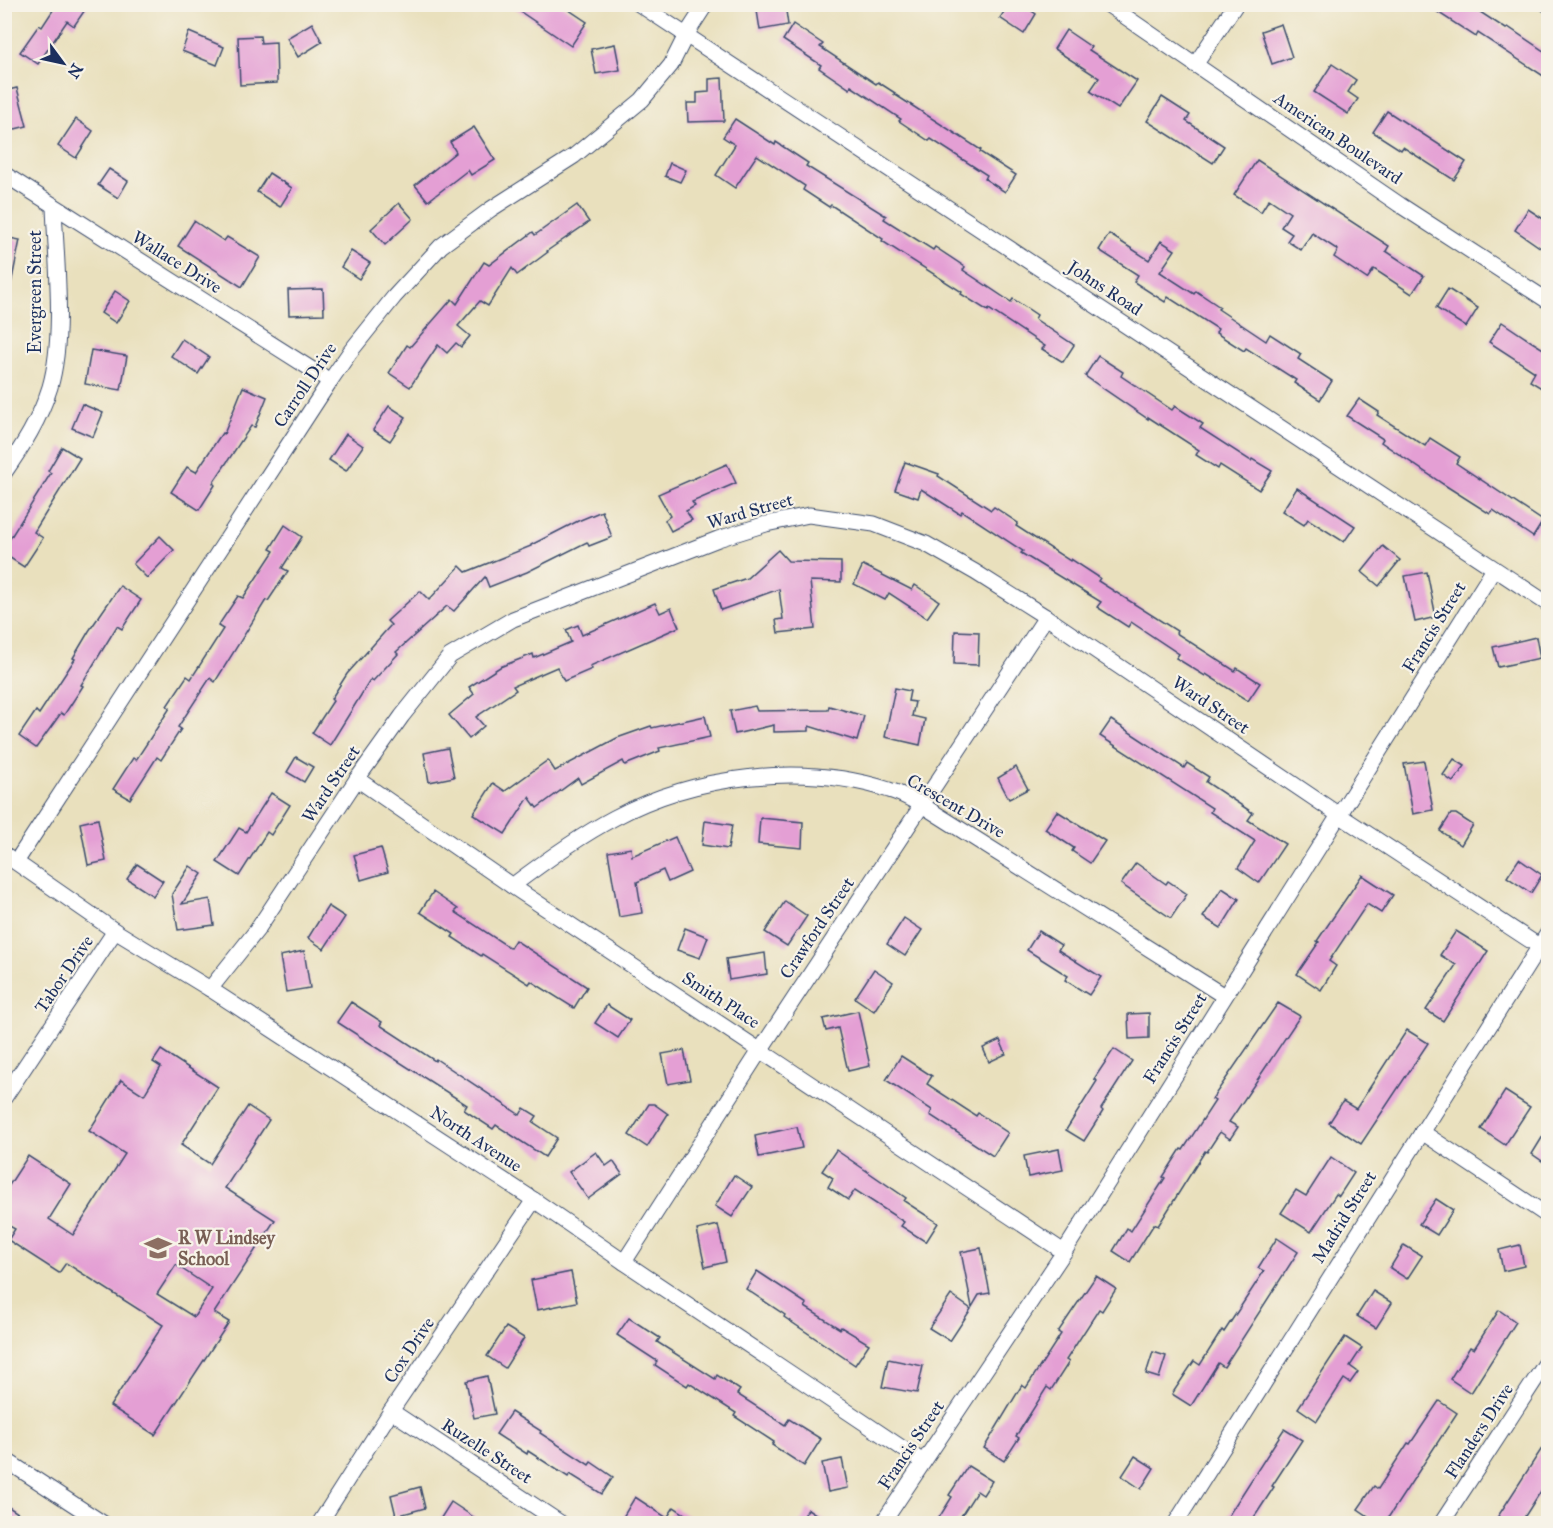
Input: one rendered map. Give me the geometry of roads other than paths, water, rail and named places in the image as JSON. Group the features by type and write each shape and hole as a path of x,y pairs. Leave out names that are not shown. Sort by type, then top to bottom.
{"street":[{"name":"Johns Road","path":"639,4 1548,604"},
{"name":"Carroll Drive","path":"10,858 330,381 394,297 441,246 491,209 574,156 642,100 671,65 686,35 706,4"},
{"name":"American Boulevard","path":"1107,4 1400,205 1548,301"},
{"path":"1195,65 1236,4"},
{"name":"Wallace Drive","path":"4,174 330,381"},
{"name":"Evergreen Street","path":"4,473 25,442 39,415 50,386 57,349 54,207"},
{"name":"Ward Street","path":"210,989 257,930 357,779 402,716 450,656 513,619 718,539 766,524 809,515 874,524 926,544 975,572 1544,949"},
{"name":"Francis Street","path":"882,1524 1064,1252 1494,569"},
{"name":"Crawford Street","path":"624,1262 760,1049 1046,617"},
{"name":"Crescent Drive","path":"512,886 556,852 616,817 671,794 727,779 782,775 844,779 890,790 922,805 1224,996"},
{"name":"Smith Place","path":"357,779 512,886 1064,1252"},
{"name":"North Avenue","path":"10,858 115,931 210,989 534,1200 923,1462"},
{"name":"Tabor Drive","path":"4,1098 115,931"},
{"name":"Madrid Street","path":"1175,1524 1422,1132 1544,949 1548,933"},
{"path":"1422,1132 1548,1216"},
{"name":"Cox Drive","path":"319,1524 391,1411 534,1200"},
{"name":"Flanders Drive","path":"1441,1524 1548,1360"},
{"name":"Ruzelle Street","path":"391,1411 562,1524"},
{"path":"4,1459 104,1524"}],"place":[{"name":"R W Lindsey School","path":"158,1248"}]}
